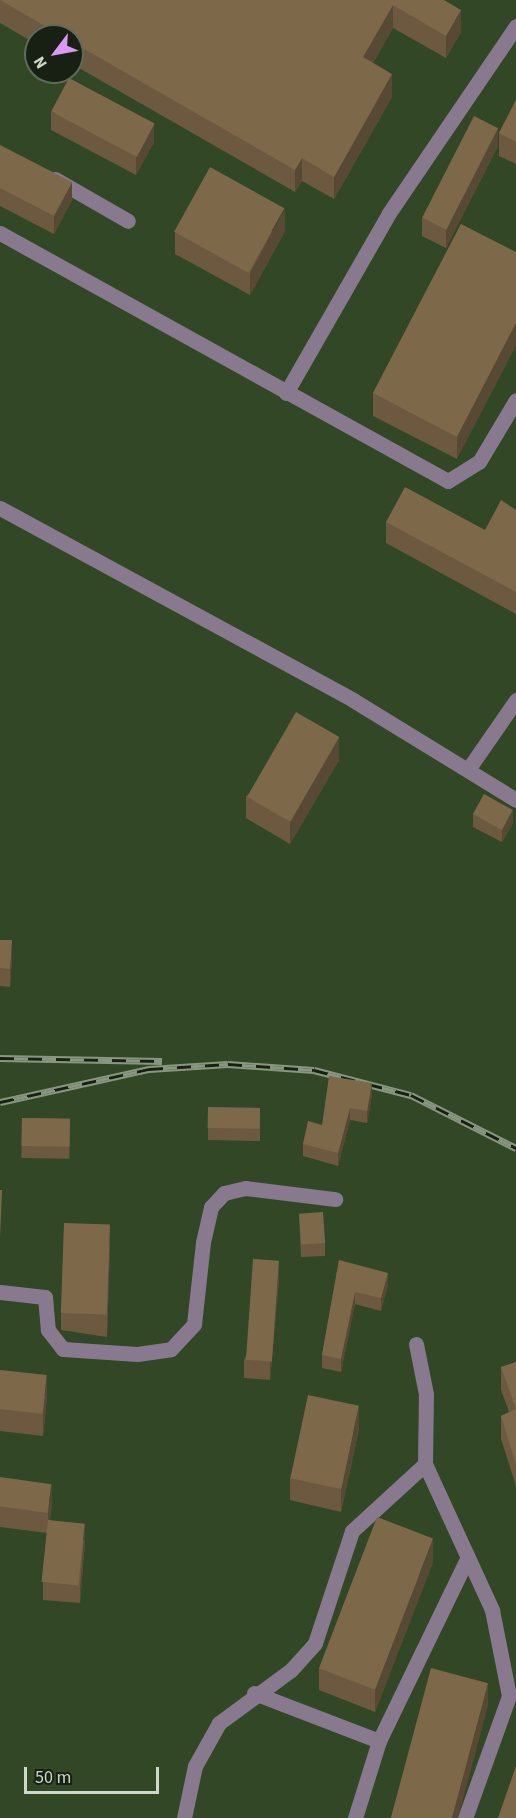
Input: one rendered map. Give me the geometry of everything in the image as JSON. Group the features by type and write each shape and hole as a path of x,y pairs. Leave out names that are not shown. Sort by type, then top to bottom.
{"lane":[{"path":"286,393 389,213 470,102 516,26"},
{"path":"39,171 128,220"},
{"path":"0,233 448,481 479,462 516,400"},
{"path":"0,508 135,578 469,768 516,800"},
{"path":"469,768 516,700"},
{"path":"0,1292 45,1297 48,1330 63,1349 137,1354 171,1348 194,1324 203,1242 211,1207 224,1193 245,1188 335,1199"},
{"path":"416,1344 426,1394 425,1464 492,1611 509,1696 465,1818"},
{"path":"184,1818 195,1766 219,1723 255,1693 291,1670 315,1643 352,1531 425,1464"},
{"path":"355,1818 379,1742 467,1559"},
{"path":"255,1693 379,1742"}],"shaded area":[{"path":"0,0 516,0 516,1818 0,1818"}],"building":[{"path":"0,0 444,0 461,10 446,36 393,5 363,57 392,74 334,177 302,158 295,170 84,49 84,24 41,24"},
{"path":"66,84 80,84 155,124 137,157 51,112"},
{"path":"516,100 516,142 499,133"},
{"path":"474,116 498,128 446,230 422,218"},
{"path":"0,145 72,182 54,216 0,188"},
{"path":"210,167 284,208 248,273 174,232"},
{"path":"461,224 516,252 516,323 457,437 373,393"},
{"path":"405,487 485,530 501,500 516,510 516,592 386,522"},
{"path":"296,712 339,737 290,822 247,797"},
{"path":"484,794 513,810 502,830 473,814"},
{"path":"0,940 12,940 10,969 0,968"},
{"path":"329,1076 372,1083 367,1111 350,1108 338,1153 303,1144 308,1121 322,1125"},
{"path":"208,1107 260,1108 260,1129 208,1128"},
{"path":"22,1118 70,1119 70,1147 22,1146"},
{"path":"0,1190 2,1190 0,1238"},
{"path":"323,1212 325,1243 301,1245 299,1214"},
{"path":"64,1223 110,1225 107,1315 61,1313"},
{"path":"253,1259 279,1261 272,1362 246,1360"},
{"path":"339,1260 388,1273 381,1298 355,1292 341,1359 322,1355"},
{"path":"516,1362 516,1409 501,1367"},
{"path":"0,1370 47,1375 43,1414 0,1409"},
{"path":"308,1395 359,1406 341,1489 290,1478"},
{"path":"516,1409 516,1464 501,1416"},
{"path":"0,1477 51,1484 47,1513 0,1506"},
{"path":"377,1517 433,1539 375,1690 319,1668"},
{"path":"48,1520 85,1524 78,1586 42,1582"},
{"path":"431,1668 488,1683 452,1818 391,1818"},
{"path":"516,1766 516,1818 498,1818"}],"railway":[{"path":"0,1058 162,1061"},
{"path":"0,1102 149,1069 228,1064 314,1070 411,1095 516,1148"}]}
